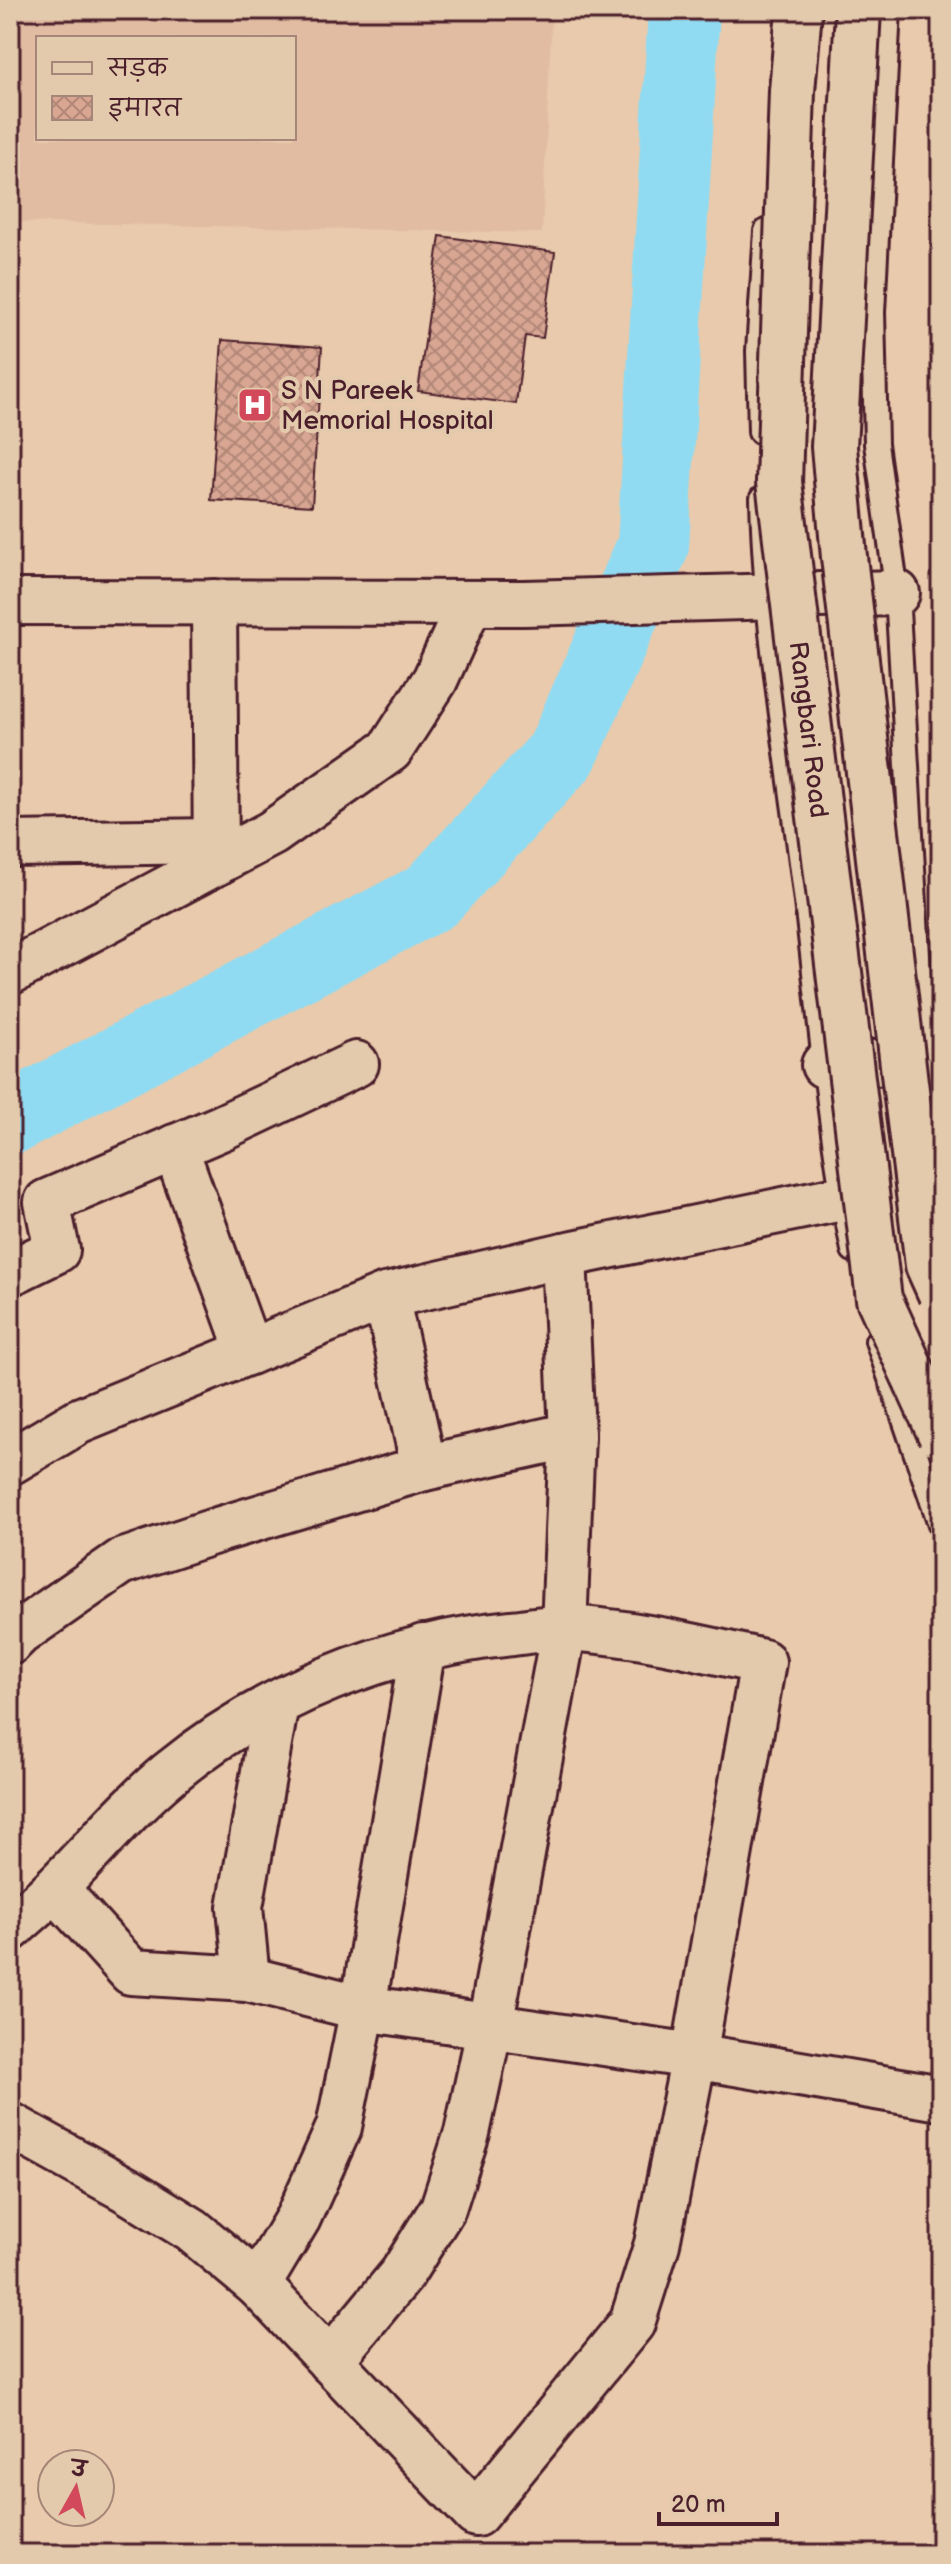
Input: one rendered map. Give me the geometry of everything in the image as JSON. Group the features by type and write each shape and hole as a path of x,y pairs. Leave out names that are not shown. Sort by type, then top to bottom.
{"street":[{"name":"Rangbari Road","path":"799,10 792,91 779,482 879,1299 941,1435"},
{"name":"Rangbari Road","path":"858,10 834,447 844,557 928,1265 941,1294"},
{"path":"10,602 524,603 897,593"},
{"path":"214,602 216,852"},
{"path":"10,972 216,852 272,833 390,750 435,680 470,603"},
{"path":"10,844 216,852"},
{"path":"824,1065 933,1057"},
{"path":"10,1273 57,1250 47,1202 356,1064"},
{"path":"175,1147 249,1352"},
{"path":"10,1462 79,1421 386,1296 564,1255 842,1198"},
{"path":"330,2361 402,2274 443,2208 467,2133 490,2026 564,1628 572,1435 564,1255"},
{"path":"386,1296 424,1468"},
{"path":"10,1642 121,1562 424,1468 572,1435"},
{"path":"10,1929 169,1774 224,1732 322,1682 423,1647 477,1636 564,1628 674,1641 763,1662 694,2056 657,2244 632,2323 476,2514 258,2285 192,2230 10,2125"},
{"path":"258,2285 298,2218 339,2127 363,2008 423,1647"},
{"path":"247,1979 240,1907 276,1704"},
{"path":"55,1888 131,1972 247,1979 363,2008 694,2056 941,2098"}],"lane":[{"path":"781,10 758,351 760,596 806,904 842,1198 866,1308 941,1527"},
{"path":"889,10 873,312 876,444 897,593 941,1151"}],"shaded area":[{"path":"10,10 552,10 542,233 10,222"}],"building":[{"path":"440,236 555,252 543,338 525,336 516,404 418,391"},
{"path":"222,340 322,347 312,506 211,500"}],"waterway":[{"path":"10,1119 432,896 562,754 653,546 684,10"}],"place":[{"name":"S N Pareek Memorial Hospital","path":"255,405"}]}
